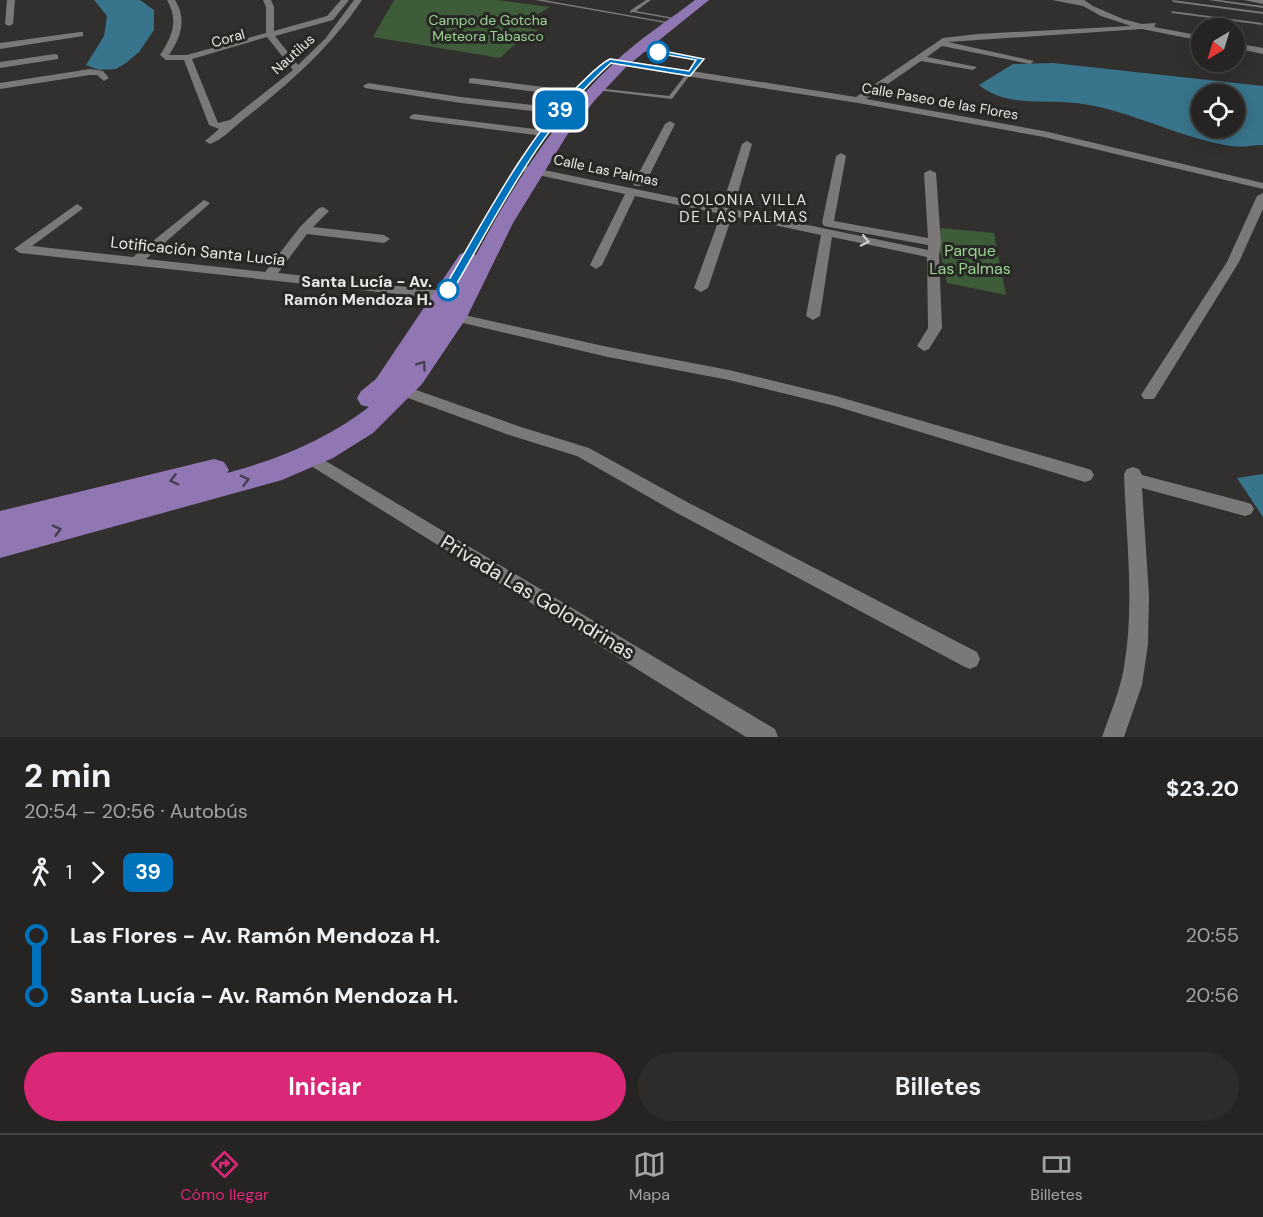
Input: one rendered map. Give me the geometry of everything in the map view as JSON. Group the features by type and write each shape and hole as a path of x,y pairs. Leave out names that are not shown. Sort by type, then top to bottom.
{"main road":[{"path":"0,545 251,478 309,457 363,426 402,390 424,363 455,317 503,224 543,133 577,98 623,58 669,13 704,0"},
{"path":"0,524 249,461 309,438 349,415 385,384 577,98"}],"street":[{"path":"9,24 11,0"},
{"path":"171,0 176,9 178,26 164,55 188,61 214,125 222,127 237,120"},
{"path":"267,0 270,7 271,36 297,70"},
{"name":"Coral","path":"188,61 330,18 345,0"},
{"name":"Nautilus","path":"210,141 297,70 342,26 358,0"},
{"path":"1056,0 1081,2 1116,19 1191,34"},
{"path":"1093,0 1150,26"},
{"path":"1248,0 1263,2"},
{"path":"858,100 940,43 951,39 1150,26"},
{"path":"0,40 43,33"},
{"path":"0,46 80,34"},
{"path":"940,43 1030,61"},
{"path":"1245,45 1263,49"},
{"path":"0,65 55,57"},
{"name":"Calle Paseo de las Flores","path":"623,58 690,74 858,100 1044,134 1263,186"},
{"path":"920,58 973,67"},
{"path":"0,86 90,72 100,73 104,78"},
{"path":"472,81 577,98"},
{"path":"368,86 496,104 577,98"},
{"path":"496,104 514,86"},
{"path":"414,117 543,133"},
{"path":"596,266 635,187 670,124"},
{"path":"701,288 735,208 747,144"},
{"path":"813,316 841,156"},
{"name":"Calle Las Palmas","path":"530,165 934,249"},
{"path":"924,346 935,328 930,173"},
{"path":"1149,395 1233,262 1263,196"},
{"path":"135,262 204,202"},
{"name":"Lotificación Santa Lucía","path":"77,208 20,249 270,274 444,295"},
{"path":"270,274 304,230 323,211"},
{"path":"304,230 384,239"},
{"path":"455,317 608,352 729,375 836,401 1086,475"},
{"path":"402,390 515,431 584,452 681,507 716,523 970,658"},
{"name":"Privada Las Golondrinas","path":"309,457 767,737"},
{"path":"1113,737 1135,667 1138,639 1133,476 1245,509"}],"lane":[{"path":"537,0 624,16 669,13"},
{"path":"1210,0 1263,7"},
{"path":"1171,20 1174,1 1263,13"},
{"path":"624,16 632,11 669,13"},
{"path":"632,11 669,13"},
{"path":"1172,12 1262,24"},
{"path":"577,98 667,99 674,97 700,58 623,58"}],"green space":[{"name":"Campo de Gotcha Meteora Tabasco","path":"394,0 497,0 550,7 518,26 538,30 531,36 524,36 500,58 373,37"},
{"name":"Parque Las Palmas","path":"941,228 994,233 1006,295 947,283 938,243"}],"water":[{"path":"94,0 140,0 154,10 154,30 139,52 116,69 99,70 86,65 104,36 107,16"},
{"path":"1053,63 1245,84 1191,84 1191,137 1096,106 1013,100 989,92 979,85 1013,64"},
{"path":"1245,84 1263,86 1263,145 1235,147 1196,138 1245,138"},
{"path":"1263,474 1263,517 1237,478"}],"bus line":[{"name":"39","path":"448,290 535,143 564,105 593,76 610,61 690,74 700,59 658,52"}],"place":[{"name":"Santa Lucía - Av. Ramón Mendoza H.","path":"448,290"}],"district":[{"name":"COLONIA VILLA DE LAS PALMAS","path":"744,208"}]}
